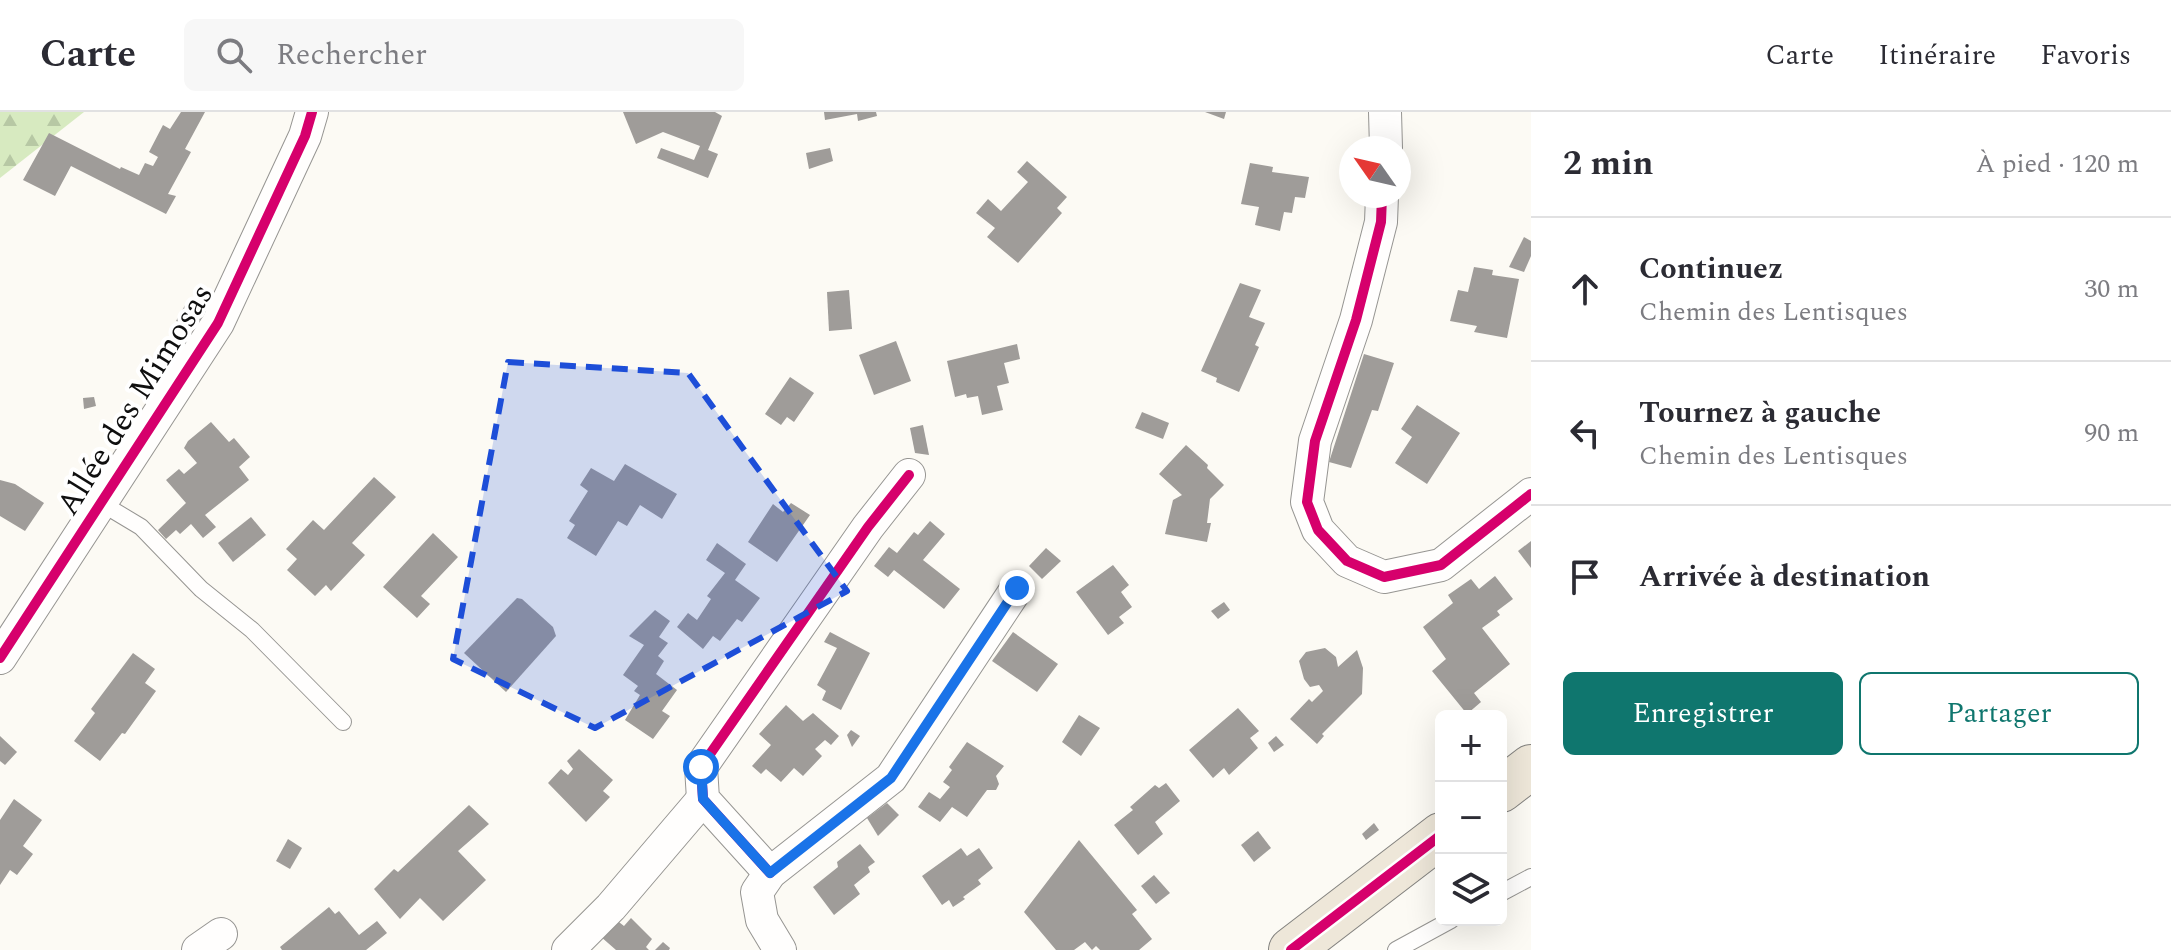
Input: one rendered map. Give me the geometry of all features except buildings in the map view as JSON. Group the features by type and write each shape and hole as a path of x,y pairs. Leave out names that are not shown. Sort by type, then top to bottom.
{"main road":[{"path":"1507,785 1531,767"},
{"path":"1291,950 1435,840"}],"street":[{"name":"Allée des Mimosas","path":"0,658 218,323 305,136 312,112"},
{"path":"1385,112 1386,136"},
{"path":"1382,208 1381,222 1356,320 1315,441 1307,502 1318,530 1347,561 1384,577 1441,565 1531,494"},
{"path":"770,873 703,799 701,767 868,527 909,475"},
{"path":"780,950 762,920 757,892 770,873 891,778 1017,588"},
{"path":"568,950 611,907 703,799"}],"lane":[{"path":"101,503 141,527 201,589 252,630 343,722"},
{"path":"1507,890 1531,877"},
{"path":"1396,950 1440,926"}],"highlighted area":[{"path":"508,362 688,373 847,591 595,728 453,659"}],"green space":[{"path":"0,112 84,112 0,178"}],"cycle path":[{"path":"0,658 218,323 305,136 312,112"},
{"path":"1382,208 1381,222 1356,320 1315,441 1307,502 1318,530 1347,561 1384,577 1441,565 1531,494"},
{"path":"770,873 703,799 701,767 868,527 909,475"},
{"path":"1291,950 1435,840"}],"route":[{"path":"701,767 703,799 770,873 891,778 1017,588"}]}
